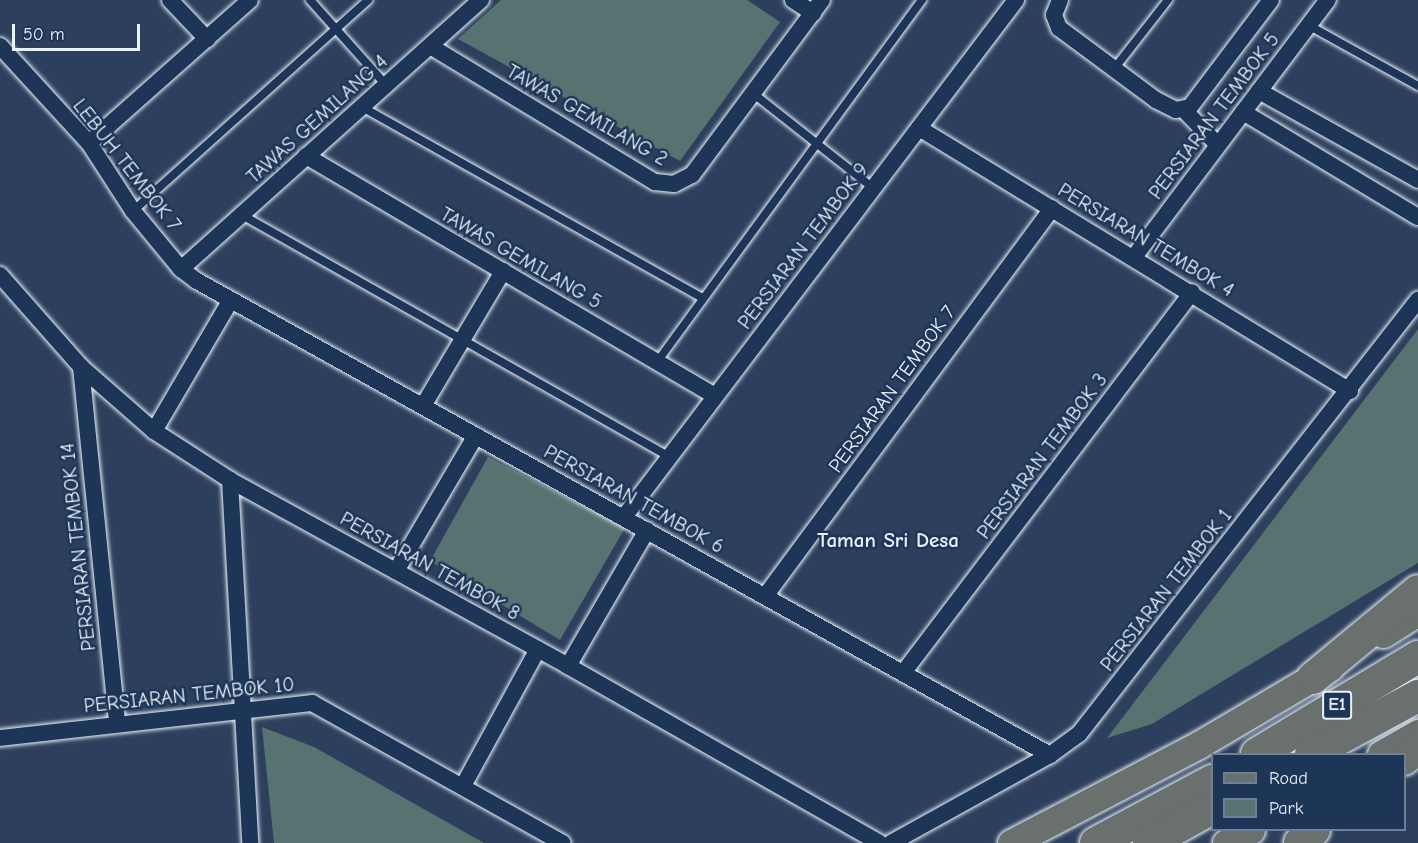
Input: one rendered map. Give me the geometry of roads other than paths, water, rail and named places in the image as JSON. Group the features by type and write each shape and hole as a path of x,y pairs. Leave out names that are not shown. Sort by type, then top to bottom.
{"highway":[{"path":"1314,678 1418,591"},
{"name":"E1","path":"1259,753 1418,657"},
{"name":"E1","path":"1313,753 1418,696"},
{"path":"1406,757 1418,748"},
{"path":"1096,843 1211,782"},
{"path":"1149,843 1211,809"},
{"path":"1300,843 1313,831"}],"main road":[{"path":"1011,843 1200,744 1314,678 1418,612"},
{"path":"1383,753 1418,733"},
{"path":"1226,843 1249,831"}],"street":[{"path":"170,0 207,39"},
{"path":"89,143 250,0"},
{"name":"TAWAS GEMILANG 4","path":"181,269 481,0"},
{"path":"793,0 818,7"},
{"name":"PERSIARAN TEMBOK 9","path":"624,517 1016,0"},
{"path":"1060,0 1054,15 1057,25 1167,107 1184,110 1217,144"},
{"path":"1184,110 1271,0"},
{"name":"PERSIARAN TEMBOK 5","path":"1134,257 1217,144 1328,0"},
{"name":"TAWAS GEMILANG 2","path":"430,46 662,184 674,184 692,175 818,7"},
{"name":"LEBUH TEMBOK 7","path":"0,46 89,143 134,211 181,269 198,281"},
{"path":"1259,91 1418,180"},
{"path":"1243,112 1418,217"},
{"name":"PERSIARAN TEMBOK 4","path":"919,128 1192,292 1350,391"},
{"name":"TAWAS GEMILANG 5","path":"306,156 715,396"},
{"name":"PERSIARAN TEMBOK 7","path":"766,595 1052,208"},
{"path":"423,406 503,271"},
{"name":"PERSIARAN TEMBOK 8","path":"0,275 81,367 154,431 230,480 568,666 879,843"},
{"name":"PERSIARAN TEMBOK 6","path":"198,281 1050,755"},
{"name":"PERSIARAN TEMBOK 3","path":"903,673 1192,292"},
{"path":"154,431 231,300"},
{"name":"PERSIARAN TEMBOK 1","path":"891,843 1050,755 1090,723 1350,391 1418,300"},
{"name":"PERSIARAN TEMBOK 14","path":"81,367 117,723"},
{"path":"396,571 476,437"},
{"path":"230,480 250,843"},
{"path":"568,666 647,530"},
{"path":"463,786 538,650"},
{"name":"PERSIARAN TEMBOK 10","path":"0,738 307,703 320,705 562,843"}],"lane":[{"path":"310,0 386,85"},
{"path":"134,211 368,0"},
{"path":"657,362 921,0"},
{"path":"1114,69 1168,0"},
{"path":"1308,25 1418,86"},
{"path":"754,94 873,188"},
{"path":"362,107 703,298"},
{"path":"241,214 463,337 669,457"}],"district":[{"name":"Taman Sri Desa","path":"888,540"}]}
